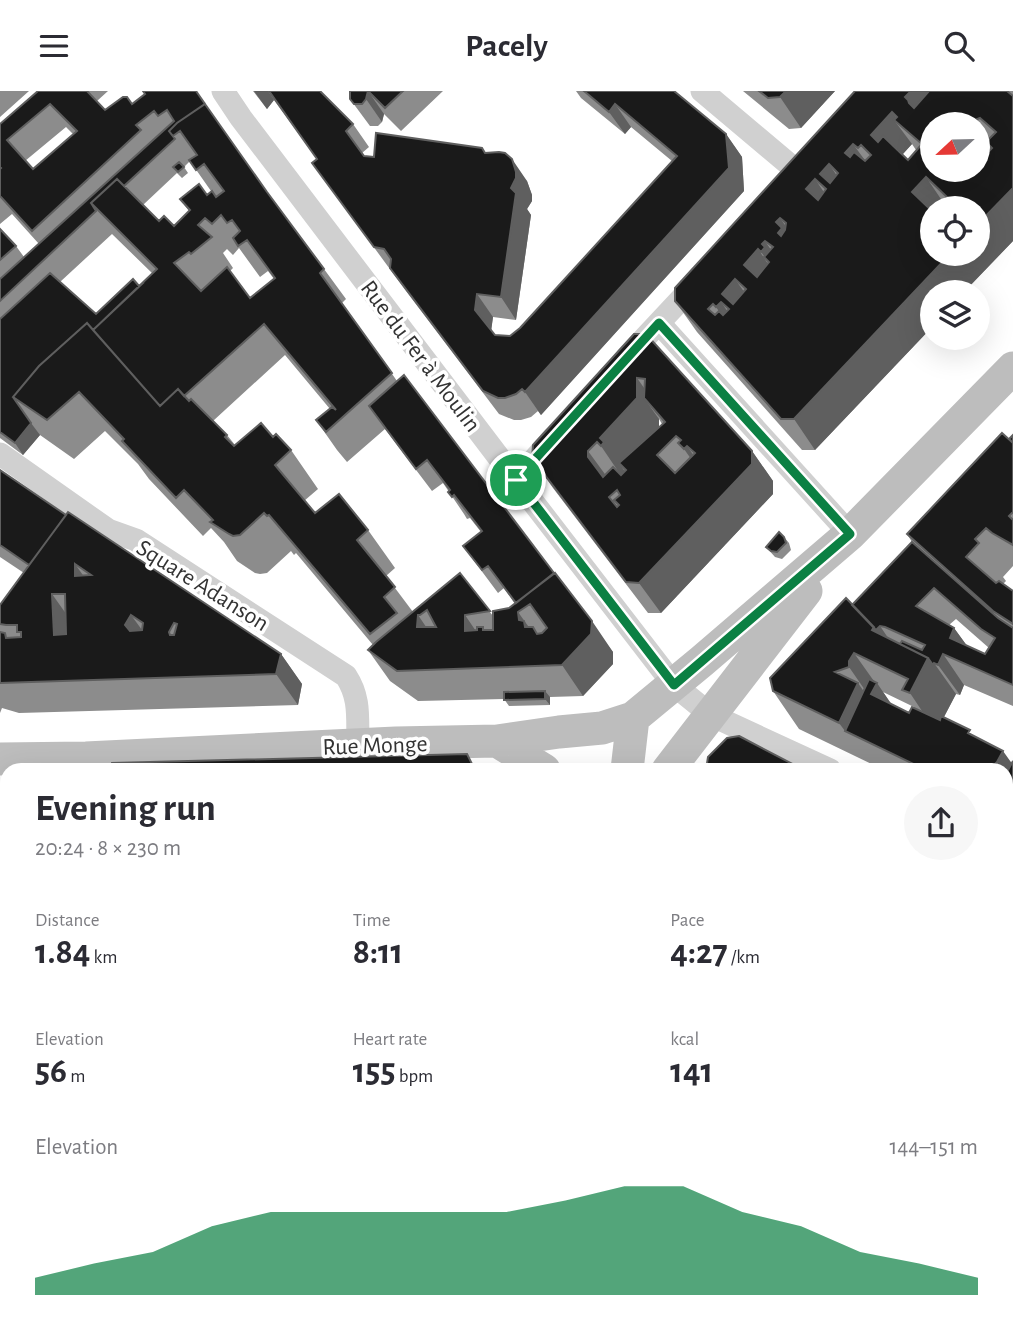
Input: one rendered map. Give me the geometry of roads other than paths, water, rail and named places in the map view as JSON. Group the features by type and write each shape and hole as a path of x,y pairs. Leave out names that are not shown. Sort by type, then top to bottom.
{"main road":[{"path":"673,763 850,534 1013,368"},
{"name":"Rue Monge","path":"100,763 358,745 497,741 602,728 633,717 674,685 850,534"},
{"path":"701,763 711,715"},
{"path":"628,763 633,717"},
{"path":"497,741 533,763"}],"street":[{"name":"Rue du Fer à Moulin","path":"223,91 674,685 711,715 815,763"},
{"path":"702,91 797,171"},
{"path":"779,190 815,151"},
{"path":"614,372 715,261"},
{"path":"659,323 850,534"},
{"path":"516,480 569,422"},
{"name":"Square Adanson","path":"0,454 108,530 135,540 346,676 355,689 358,745"}]}
